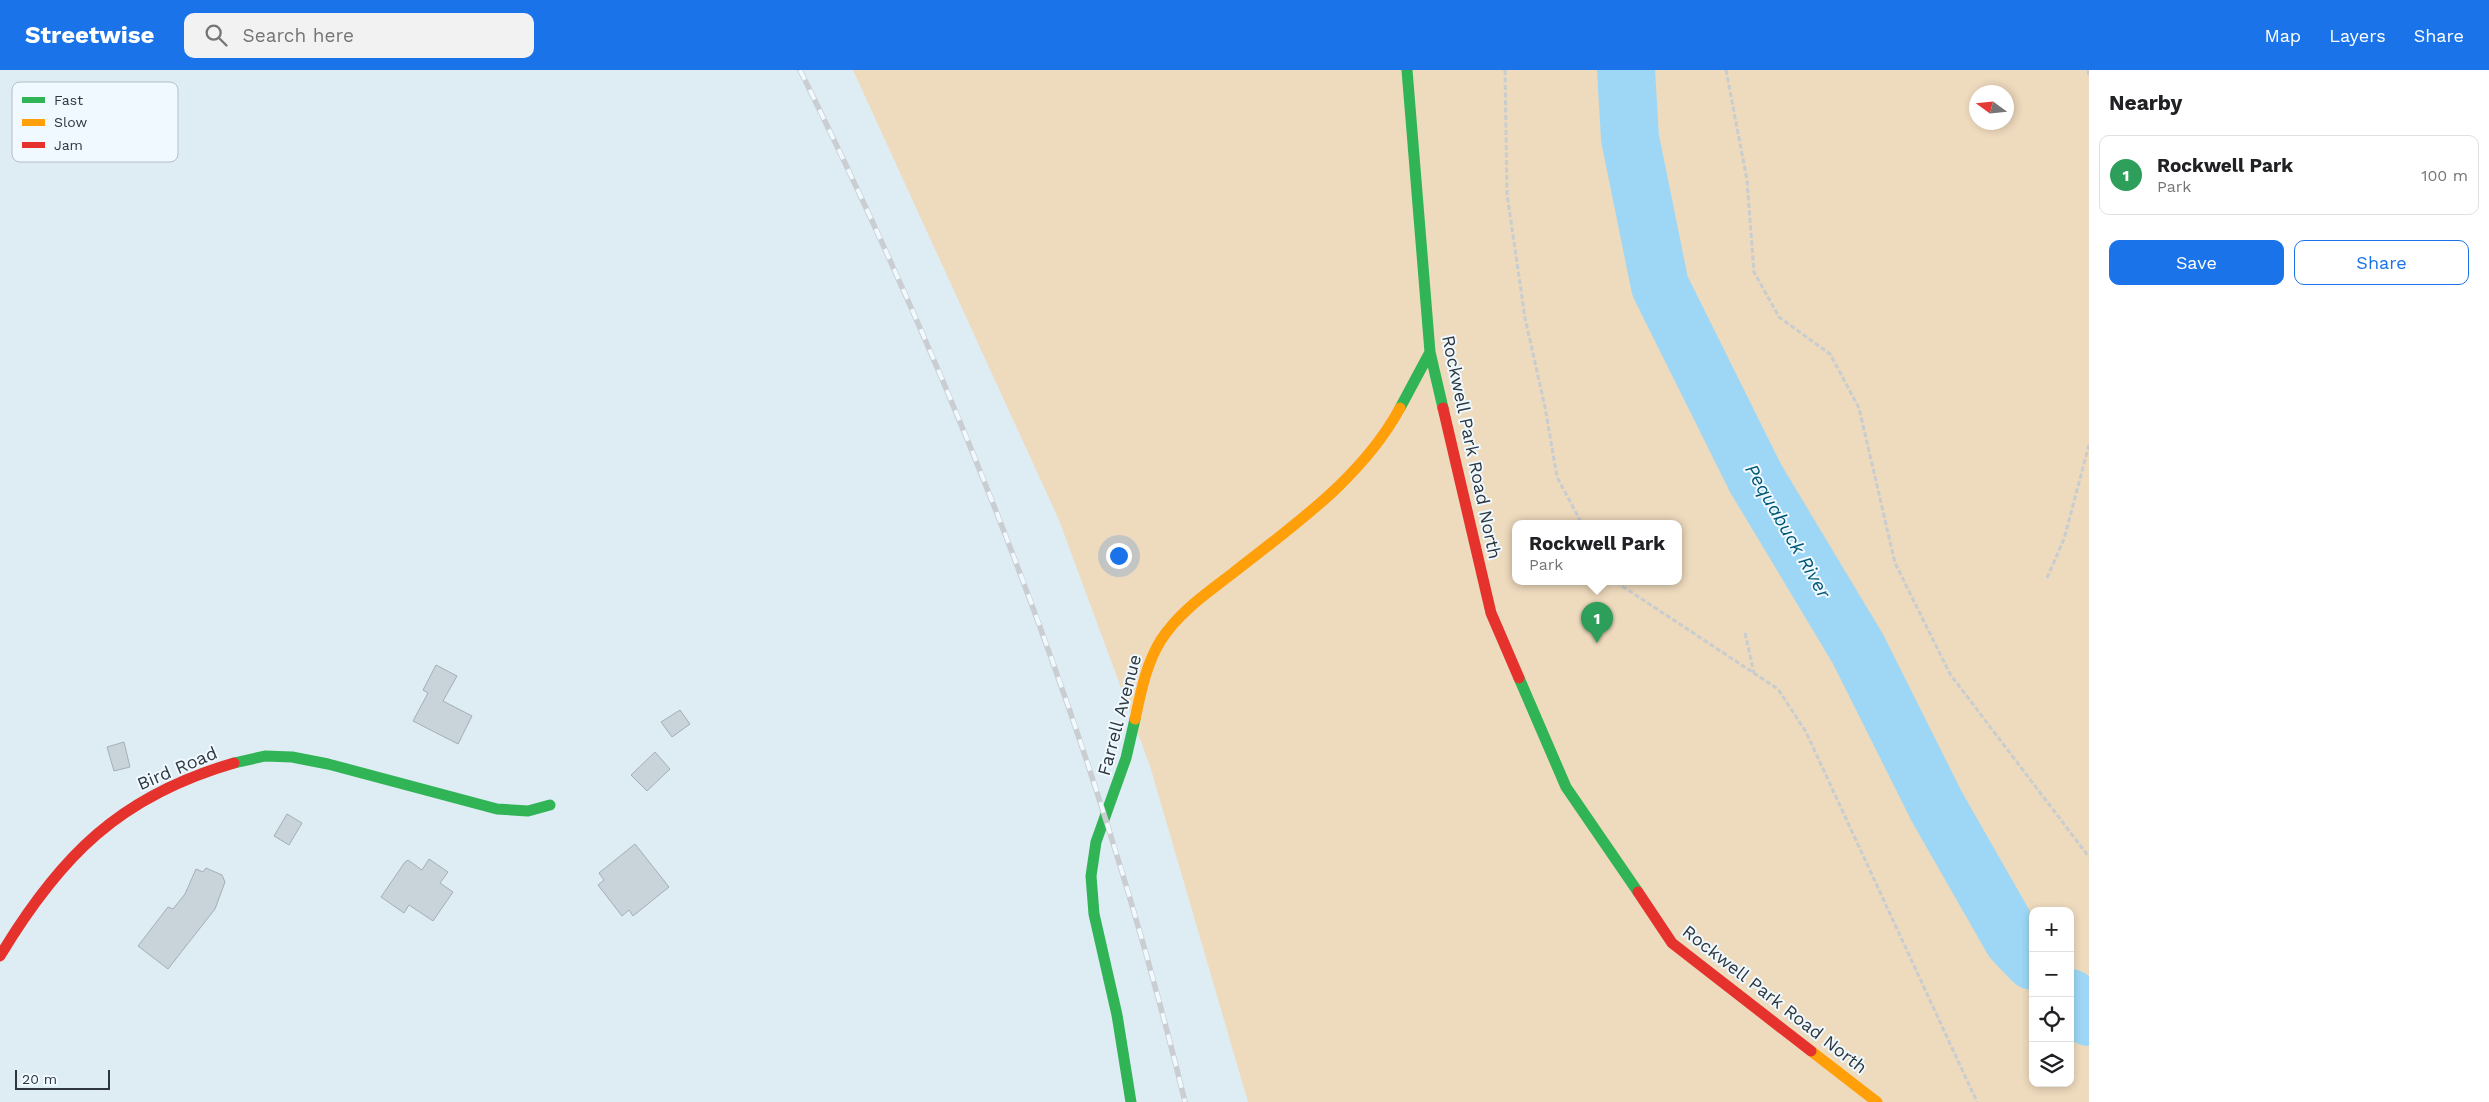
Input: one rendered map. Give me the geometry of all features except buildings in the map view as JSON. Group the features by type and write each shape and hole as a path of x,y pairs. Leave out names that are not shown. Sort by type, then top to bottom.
{"street":[{"name":"Rockwell Park Road North","path":"1407,70 1430,352 1491,613 1566,787 1672,943 1877,1102"},
{"name":"Farrell Avenue","path":"1131,1102 1117,1015 1094,914 1091,876 1096,842 1126,758 1141,690 1153,654 1182,613 1312,511 1360,464 1392,423 1430,352"},
{"name":"Bird Road","path":"0,956 10,938 56,872 84,844 146,797 211,768 268,756 307,759 497,809 528,811 550,805"}],"path":[{"path":"1505,70 1507,194 1525,318 1545,407 1557,478 1580,520"},
{"path":"1726,70 1747,180 1754,272 1779,317 1830,354 1859,408 1895,563 1950,674 2089,857"},
{"path":"2088,70 2089,74"},
{"path":"2047,578 2064,539 2089,445"},
{"path":"1620,585 1778,689 1806,732 1977,1102"},
{"path":"1744,633 1754,674"}],"shaded area":[{"path":"853,70 2089,70 2089,1102 1248,1102 1150,766 1059,520"}],"waterway":[{"name":"Pequabuck River","path":"1626,70 1630,138 1660,286 1756,479 1858,649 1937,807 2013,940 2029,957"},
{"name":"Pequabuck River","path":"2074,1002 2089,1017"}],"railway":[{"path":"800,70 860,194 917,320 971,447 1021,576 1068,705 1111,836 1150,968 1185,1102"}],"traffic: fast":[{"path":"1407,70 1430,352 1443,408"},
{"path":"1400,408 1430,352"},
{"path":"1519,678 1566,787 1638,892"},
{"path":"1131,1102 1117,1015 1094,914 1091,876 1096,842 1126,758 1135,719"},
{"path":"234,763 265,756 292,757 328,764 497,809 528,811 550,805"}],"traffic: slow":[{"path":"1135,719 1148,668 1156,649 1168,630 1194,604 1303,518 1347,478 1366,457 1400,408"},
{"path":"1811,1051 1877,1102"}],"traffic: jam":[{"path":"1443,408 1491,613 1519,678"},
{"path":"0,956 46,888 70,860 97,834 126,812 158,793 194,777 234,763"},
{"path":"1638,892 1672,943 1811,1051"}],"place":[{"name":"Rockwell Park","path":"1597,643"}]}
